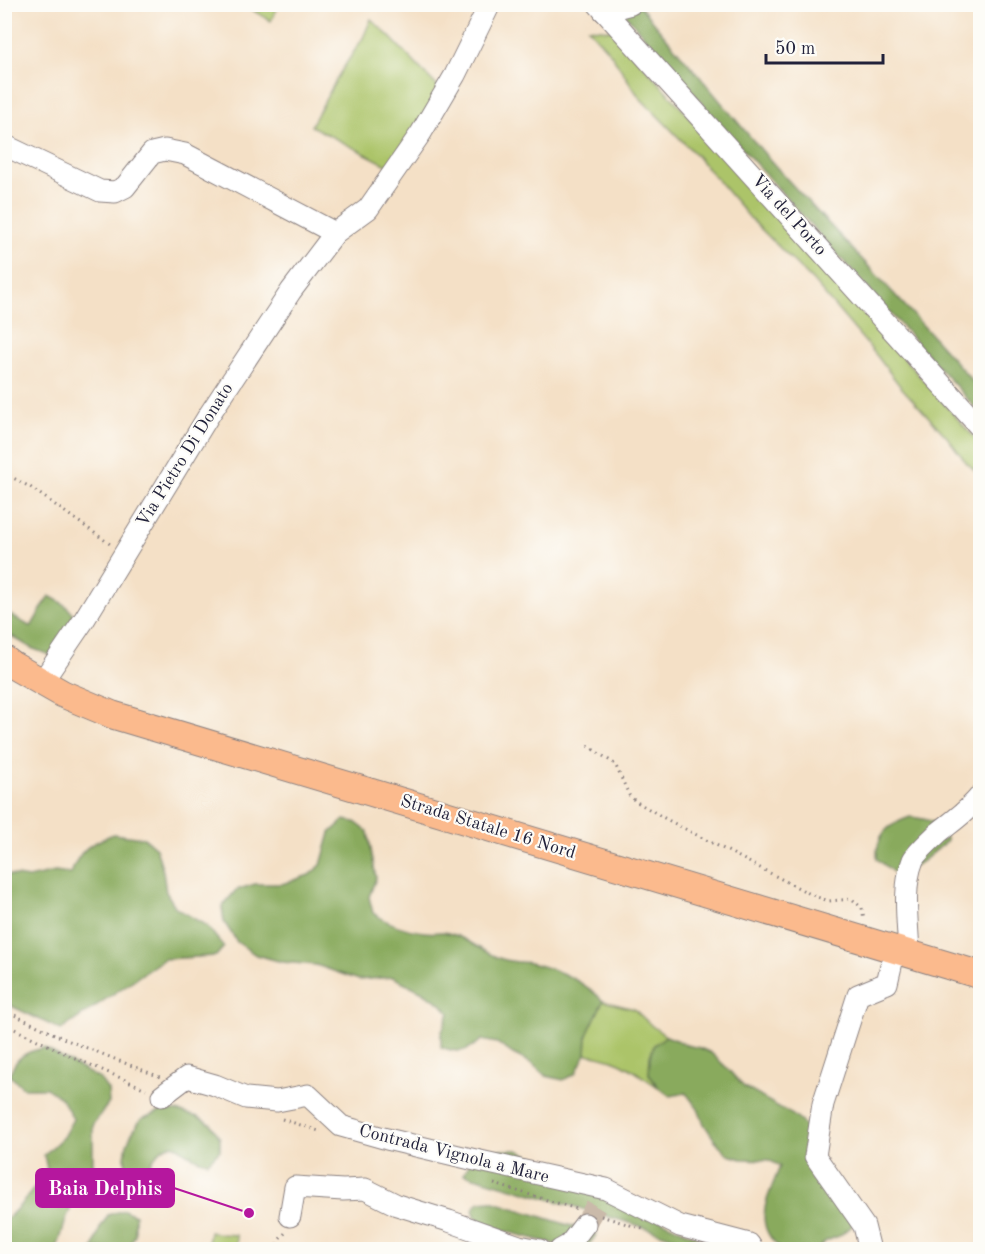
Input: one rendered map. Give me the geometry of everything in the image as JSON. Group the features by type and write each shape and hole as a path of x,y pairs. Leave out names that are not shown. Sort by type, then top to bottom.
{"main road":[{"name":"Strada Statale 16 Nord","path":"4,659 63,694 113,716 981,975"}],"street":[{"name":"Via Pietro Di Donato","path":"42,682 84,620 209,415 291,291 335,233 368,208 422,133 455,75 490,4"},
{"path":"601,8 631,4"},
{"name":"Via del Porto","path":"601,8 981,427"},
{"path":"4,145 100,191 107,192 125,188 152,153 165,150 185,154 335,233"},
{"path":"870,1250 864,1226 815,1156 824,1104 858,995 887,983 902,951 908,878 913,858 981,796"},
{"name":"Contrada Vignola a Mare","path":"162,1095 187,1077 215,1085 246,1098 277,1101 308,1095 341,1126 482,1162 606,1189 680,1226 749,1244 753,1250"},
{"path":"290,1216 295,1187 365,1189 397,1205 519,1246 540,1250"},
{"path":"560,1250 568,1245 585,1224"}],"path":[{"path":"4,473 30,487 124,554"},
{"path":"588,746 615,764 629,795 635,801 666,819 814,896 829,901 852,899 862,908 864,916 861,939"},
{"path":"4,1024 162,1095"}],"green space":[{"path":"242,4 279,4 279,5 271,21"},
{"path":"639,5 772,162 980,390 980,413 721,125 624,13"},
{"path":"371,19 442,91 389,166 311,126 340,73 363,38"},
{"path":"588,28 612,30 980,444 980,475 900,386 813,281 750,218 697,156 639,97 611,54"},
{"path":"49,596 66,606 78,622 50,655 31,648 5,632 4,611 31,627"},
{"path":"910,817 933,822 941,829 947,841 916,865 893,872 877,859 878,843 889,827"},
{"path":"344,820 355,822 368,832 376,878 369,897 373,913 404,928 451,934 502,959 530,963 560,972 587,987 603,1001 587,1035 586,1054 575,1074 563,1080 546,1076 531,1063 497,1043 482,1040 463,1051 441,1047 441,1034 449,1013 440,1003 423,992 393,977 359,980 316,965 282,962 256,955 237,942 224,922 222,907 236,890 255,884 282,884 309,875 321,865 330,833"},
{"path":"113,834 144,838 156,848 166,892 176,908 207,926 224,947 216,956 164,959 61,1030 5,1003 5,874 28,878 55,872 71,874 78,858 86,848"},
{"path":"603,1001 634,1009 666,1036 654,1045 649,1074 658,1087 620,1063 586,1054 587,1035"},
{"path":"666,1036 711,1053 744,1087 793,1115 806,1126 811,1140 855,1219 851,1227 839,1236 826,1241 818,1249 781,1249 766,1229 764,1219 767,1199 780,1166 769,1160 742,1159 728,1155 714,1139 698,1109 686,1093 670,1096 658,1087 649,1074 650,1056 654,1045"},
{"path":"44,1048 100,1079 108,1090 109,1103 93,1124 93,1165 80,1187 56,1249 5,1249 5,1220 33,1190 47,1169 44,1155 63,1137 73,1119 62,1099 46,1088 24,1088 9,1075 15,1063 22,1056"},
{"path":"161,1111 177,1111 198,1117 211,1124 220,1138 220,1150 208,1162 195,1158 173,1145 168,1146 163,1148 144,1172 135,1178 126,1171 127,1144 141,1119"},
{"path":"518,1150 556,1172 708,1242 699,1246 637,1225 464,1174 474,1154"},
{"path":"491,1201 597,1234 588,1246 574,1249 490,1229 475,1216 473,1209 479,1202"},
{"path":"124,1210 135,1215 135,1235 127,1249 93,1249 100,1228 108,1215"},
{"path":"210,1232 236,1235 237,1240 233,1249 207,1249"}],"tunnel":[{"path":"585,1224 606,1189"}],"place":[{"name":"Baia Delphis","path":"249,1213"}]}
